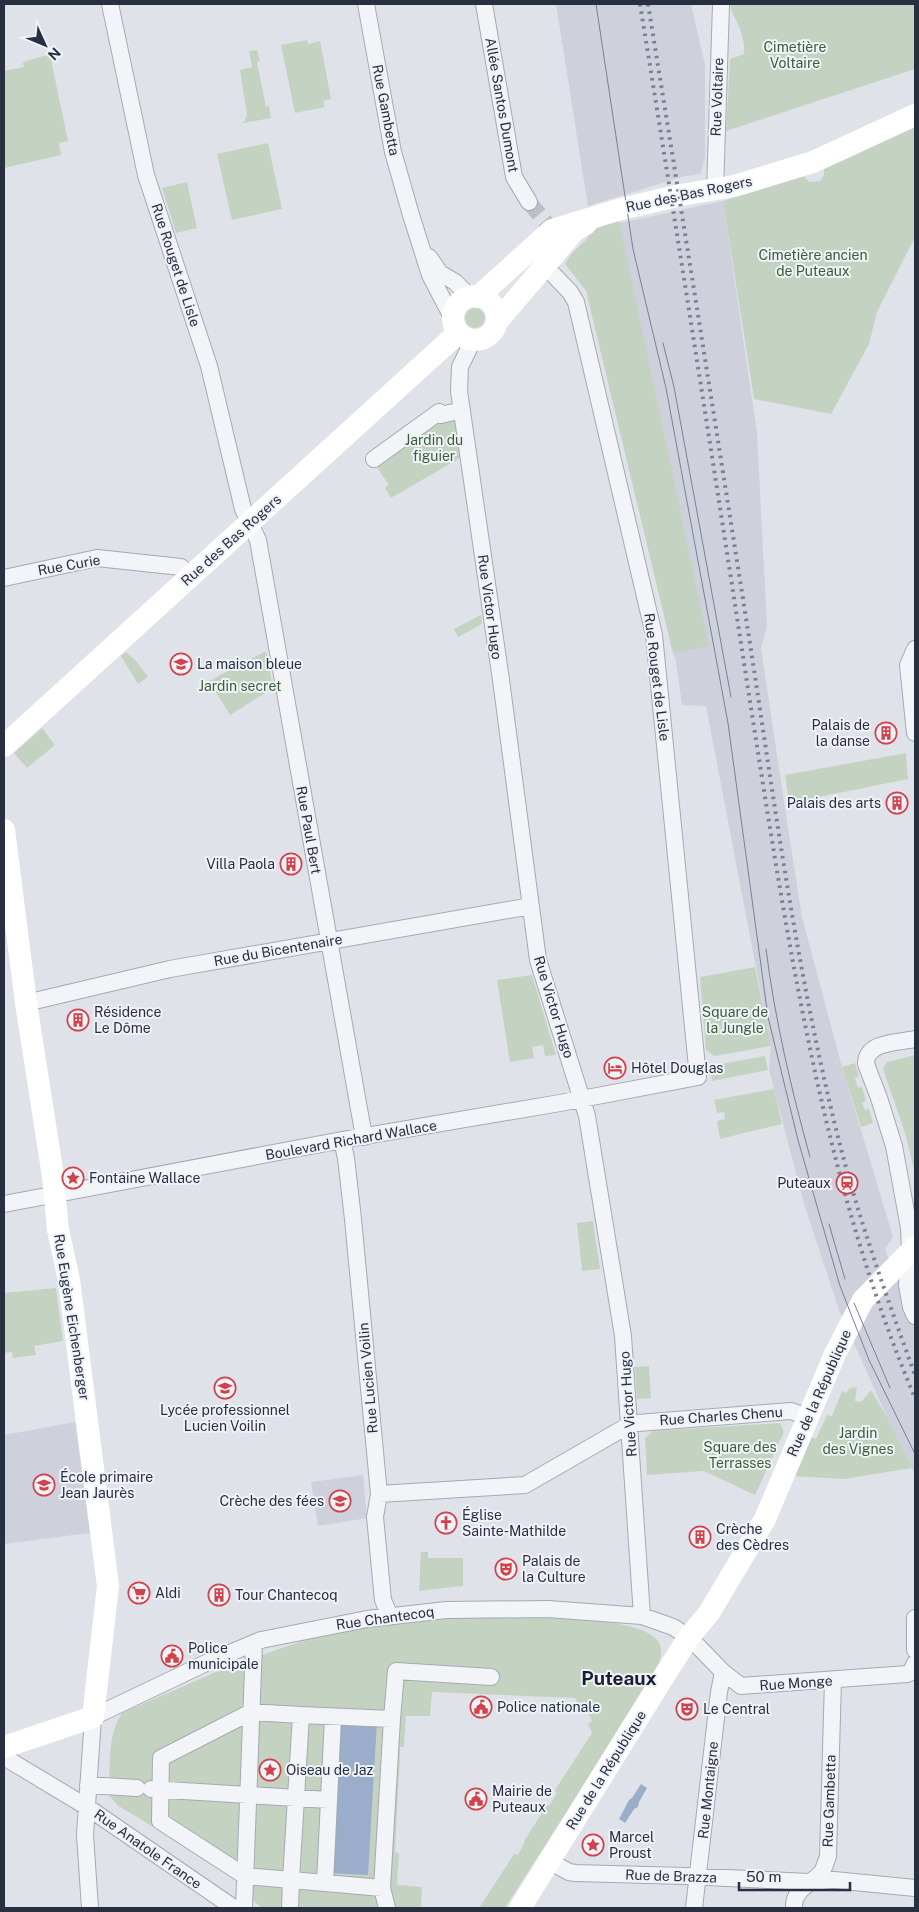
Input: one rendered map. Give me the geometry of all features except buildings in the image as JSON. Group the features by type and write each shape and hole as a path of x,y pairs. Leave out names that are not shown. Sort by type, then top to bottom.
{"street":[{"name":"Rue Rouget de Lisle","path":"110,4 146,175 209,366 243,509 250,524"},
{"name":"Rue Gambetta","path":"366,4 393,152 411,216 430,275 461,331"},
{"name":"Allée Santos Dumont","path":"484,4 514,177 529,202"},
{"name":"Rue Voltaire","path":"715,191 721,4"},
{"name":"Rue des Bas Rogers","path":"474,297 550,227 675,197 715,191 813,162 915,115"},
{"name":"Rue des Bas Rogers","path":"496,323 575,230 600,215"},
{"name":"Rue Gambetta","path":"411,216 430,260 440,273 474,297"},
{"name":"Rue Rouget de Lisle","path":"545,266 570,292 576,302 654,635 698,1077"},
{"path":"474,297 491,304 496,316 496,323 490,334 479,340 461,331 456,308 463,300 474,297"},
{"name":"Rue des Bas Rogers","path":"4,746 461,331"},
{"name":"Rue Victor Hugo","path":"461,331 459,391 538,960 588,1123 623,1336 642,1616"},
{"path":"374,459 438,412 441,415 462,410"},
{"name":"Rue Paul Bert","path":"250,524 258,540 364,1137"},
{"name":"Rue Curie","path":"4,578 97,558 181,567 190,576"},
{"path":"915,648 908,665 915,733"},
{"name":"Rue Eugène Eichenberger","path":"4,830 26,1003 55,1195 58,1230 69,1280 108,1586 93,1717 85,1835 90,1908"},
{"name":"Rue du Bicentenaire","path":"26,1003 170,968 531,906"},
{"path":"915,1039 876,1046 870,1050 866,1058 866,1064 894,1146 913,1249 907,1285 915,1316"},
{"name":"Boulevard Richard Wallace","path":"4,1204 342,1140 698,1077"},
{"name":"Rue Lucien Voilin","path":"342,1140 354,1219 379,1494 376,1517 384,1600 390,1616"},
{"name":"Rue de la République","path":"520,1908 689,1637 709,1613 765,1519 842,1338 863,1300 913,1249"},
{"name":"Rue Charles Chenu","path":"379,1494 525,1486 629,1425 642,1422 791,1411 808,1417"},
{"name":"Rue Chantecoq","path":"93,1717 206,1663 261,1640 390,1616 446,1610 548,1609 642,1616 673,1627 689,1637"},
{"path":"915,1618 915,1650"},
{"name":"Rue Monge","path":"689,1637 723,1672 741,1686 907,1674 911,1672 915,1663"},
{"path":"244,1908 254,1643"},
{"path":"387,1908 382,1888 396,1671 491,1677"},
{"name":"Rue Montaigne","path":"694,1908 719,1692 723,1672"},
{"name":"Rue Gambetta","path":"794,1908 794,1902 800,1889 821,1873 828,1856 833,1680"},
{"path":"382,1888 245,1876 160,1822 149,1789 160,1758 252,1712 392,1719"},
{"path":"290,1908 301,1715"},
{"path":"325,1883 333,1716"},
{"path":"4,1747 93,1717"},
{"name":"Rue Anatole France","path":"4,1757 87,1807 234,1908"},
{"path":"88,1785 296,1796 329,1800"},
{"name":"Rue de Brazza","path":"549,1861 569,1872 575,1873 698,1876 809,1882 834,1880 915,1888"}],"shaded area":[{"path":"556,4 691,4 705,65 705,157 701,174 685,176 588,206"},
{"path":"723,201 757,433 767,626 761,648 784,802 802,917 842,1067 893,1237 885,1249 915,1324 915,1474 839,1310 805,1207 769,1070 771,1046 706,706 682,705 676,661 625,449 615,224"},
{"name":"École primaire Jean Jaurès","path":"75,1422 90,1533 4,1544 4,1435"},
{"name":"Crèche des fées","path":"363,1475 367,1518 318,1526 311,1482"}],"green space":[{"name":"Cimetière Voltaire","path":"731,4 915,4 915,69 726,131 730,59 744,54 742,34"},
{"path":"307,40 308,44 320,41 331,99 323,101 325,107 295,113 281,45"},
{"path":"257,50 260,61 257,62 266,107 269,106 271,118 239,124 244,122 247,115 240,70 252,67 249,51"},
{"path":"50,55 68,141 59,143 61,155 4,168 4,71 24,67 23,62"},
{"name":"Cimetière ancien de Puteaux","path":"915,126 915,237 877,312 869,344 831,414 754,399 723,201 803,175 809,182 820,181 824,175 824,167"},
{"path":"268,143 282,209 232,220 217,154"},
{"path":"187,182 197,228 176,233 162,188"},
{"path":"619,221 709,646 673,653 586,291 565,264 571,254 588,238 587,233 605,224"},
{"path":"475,308 482,311 485,318 482,325 475,328 468,325 465,318 468,311"},
{"name":"Jardin du figuier","path":"455,415 460,458 391,498 385,488 389,485 374,463 436,419"},
{"path":"481,615 482,624 458,637 454,629"},
{"name":"Jardin secret","path":"266,651 273,688 230,715 209,681"},
{"path":"126,652 136,661 148,677 138,684 121,656"},
{"path":"42,728 55,745 27,768 14,753"},
{"path":"906,753 908,779 789,803 785,775"},
{"name":"Square de la Jungle","path":"755,967 771,1046 714,1056 706,1050 700,977"},
{"path":"532,975 556,1055 545,1056 543,1045 532,1047 534,1058 510,1062 497,980"},
{"path":"915,1055 915,1173 905,1133 883,1069 887,1062"},
{"path":"765,1056 768,1070 712,1081 710,1066"},
{"path":"855,1063 859,1077 855,1078 858,1088 862,1087 866,1101 862,1103 865,1110 869,1109 873,1123 861,1127 842,1067"},
{"path":"774,1089 782,1124 720,1139 717,1121 725,1119 724,1112 717,1113 714,1100"},
{"path":"593,1221 600,1269 582,1271 577,1223"},
{"path":"56,1288 63,1341 34,1346 36,1355 13,1358 12,1352 4,1353 4,1293"},
{"path":"649,1366 651,1398 637,1399 635,1367"},
{"name":"Jardin des Vignes","path":"857,1387 855,1401 861,1402 871,1390 887,1417 912,1468 844,1479 792,1476 810,1437 816,1439 827,1415 832,1416 842,1391 846,1393 850,1388"},
{"name":"Square des Terrasses","path":"780,1423 784,1432 755,1495 704,1471 647,1475 645,1438 653,1431"},
{"path":"421,1552 428,1552 428,1558 463,1558 463,1586 419,1591"},
{"path":"529,1616 598,1621 635,1628 649,1633 658,1641 661,1655 653,1676 639,1701 505,1908 479,1908 514,1854 518,1855 524,1841 547,1805 549,1806 557,1793 555,1790 592,1733 588,1724 592,1721 584,1705 579,1707 575,1698 432,1692 430,1716 406,1716 404,1747 400,1747 395,1852 399,1853 397,1884 422,1887 421,1908 262,1908 242,1891 242,1881 117,1805 109,1795 111,1743 122,1713 225,1668 322,1634 431,1618"}],"water":[{"path":"339,1719 377,1721 368,1875 330,1873"},
{"path":"641,1784 647,1788 638,1807 634,1809 625,1823 619,1819 629,1800"}],"tunnel":[{"path":"529,202 547,224"}],"tram line":[{"path":"596,4 633,249 666,388 728,723 768,1017 798,1140 840,1286 869,1360 915,1454"},
{"path":"663,343 674,387 731,697"},
{"path":"766,949 784,1054 810,1157"},
{"path":"829,1224 845,1279"},
{"path":"854,1303 890,1388"}],"railway":[{"path":"640,4 792,959 830,1138 854,1226 882,1313 915,1398"},
{"path":"648,4 779,835 811,1019 824,1080 855,1200 915,1375"}],"place":[{"name":"La maison bleue","path":"181,664"},
{"name":"Palais de la danse","path":"886,733"},
{"name":"Palais des arts","path":"897,803"},
{"name":"Villa Paola","path":"291,864"},
{"name":"Résidence Le Dôme","path":"78,1020"},
{"name":"Hôtel Douglas","path":"615,1068"},
{"name":"Fontaine Wallace","path":"73,1178"},
{"name":"Puteaux","path":"847,1183"},
{"name":"Lycée professionnel Lucien Voilin","path":"225,1388"},
{"name":"École primaire Jean Jaurès","path":"44,1485"},
{"name":"Crèche des fées","path":"340,1501"},
{"name":"Église Sainte-Mathilde","path":"446,1523"},
{"name":"Crèche des Cèdres","path":"700,1537"},
{"name":"Palais de la Culture","path":"506,1569"},
{"name":"Aldi","path":"139,1593"},
{"name":"Tour Chantecoq","path":"219,1595"},
{"name":"Police municipale","path":"172,1656"},
{"name":"Police nationale","path":"481,1707"},
{"name":"Le Central","path":"687,1709"},
{"name":"Oiseau de Jaz","path":"270,1770"},
{"name":"Mairie de Puteaux","path":"476,1799"},
{"name":"Marcel Proust","path":"593,1845"}],"district":[{"name":"Puteaux","path":"619,1678"}]}
